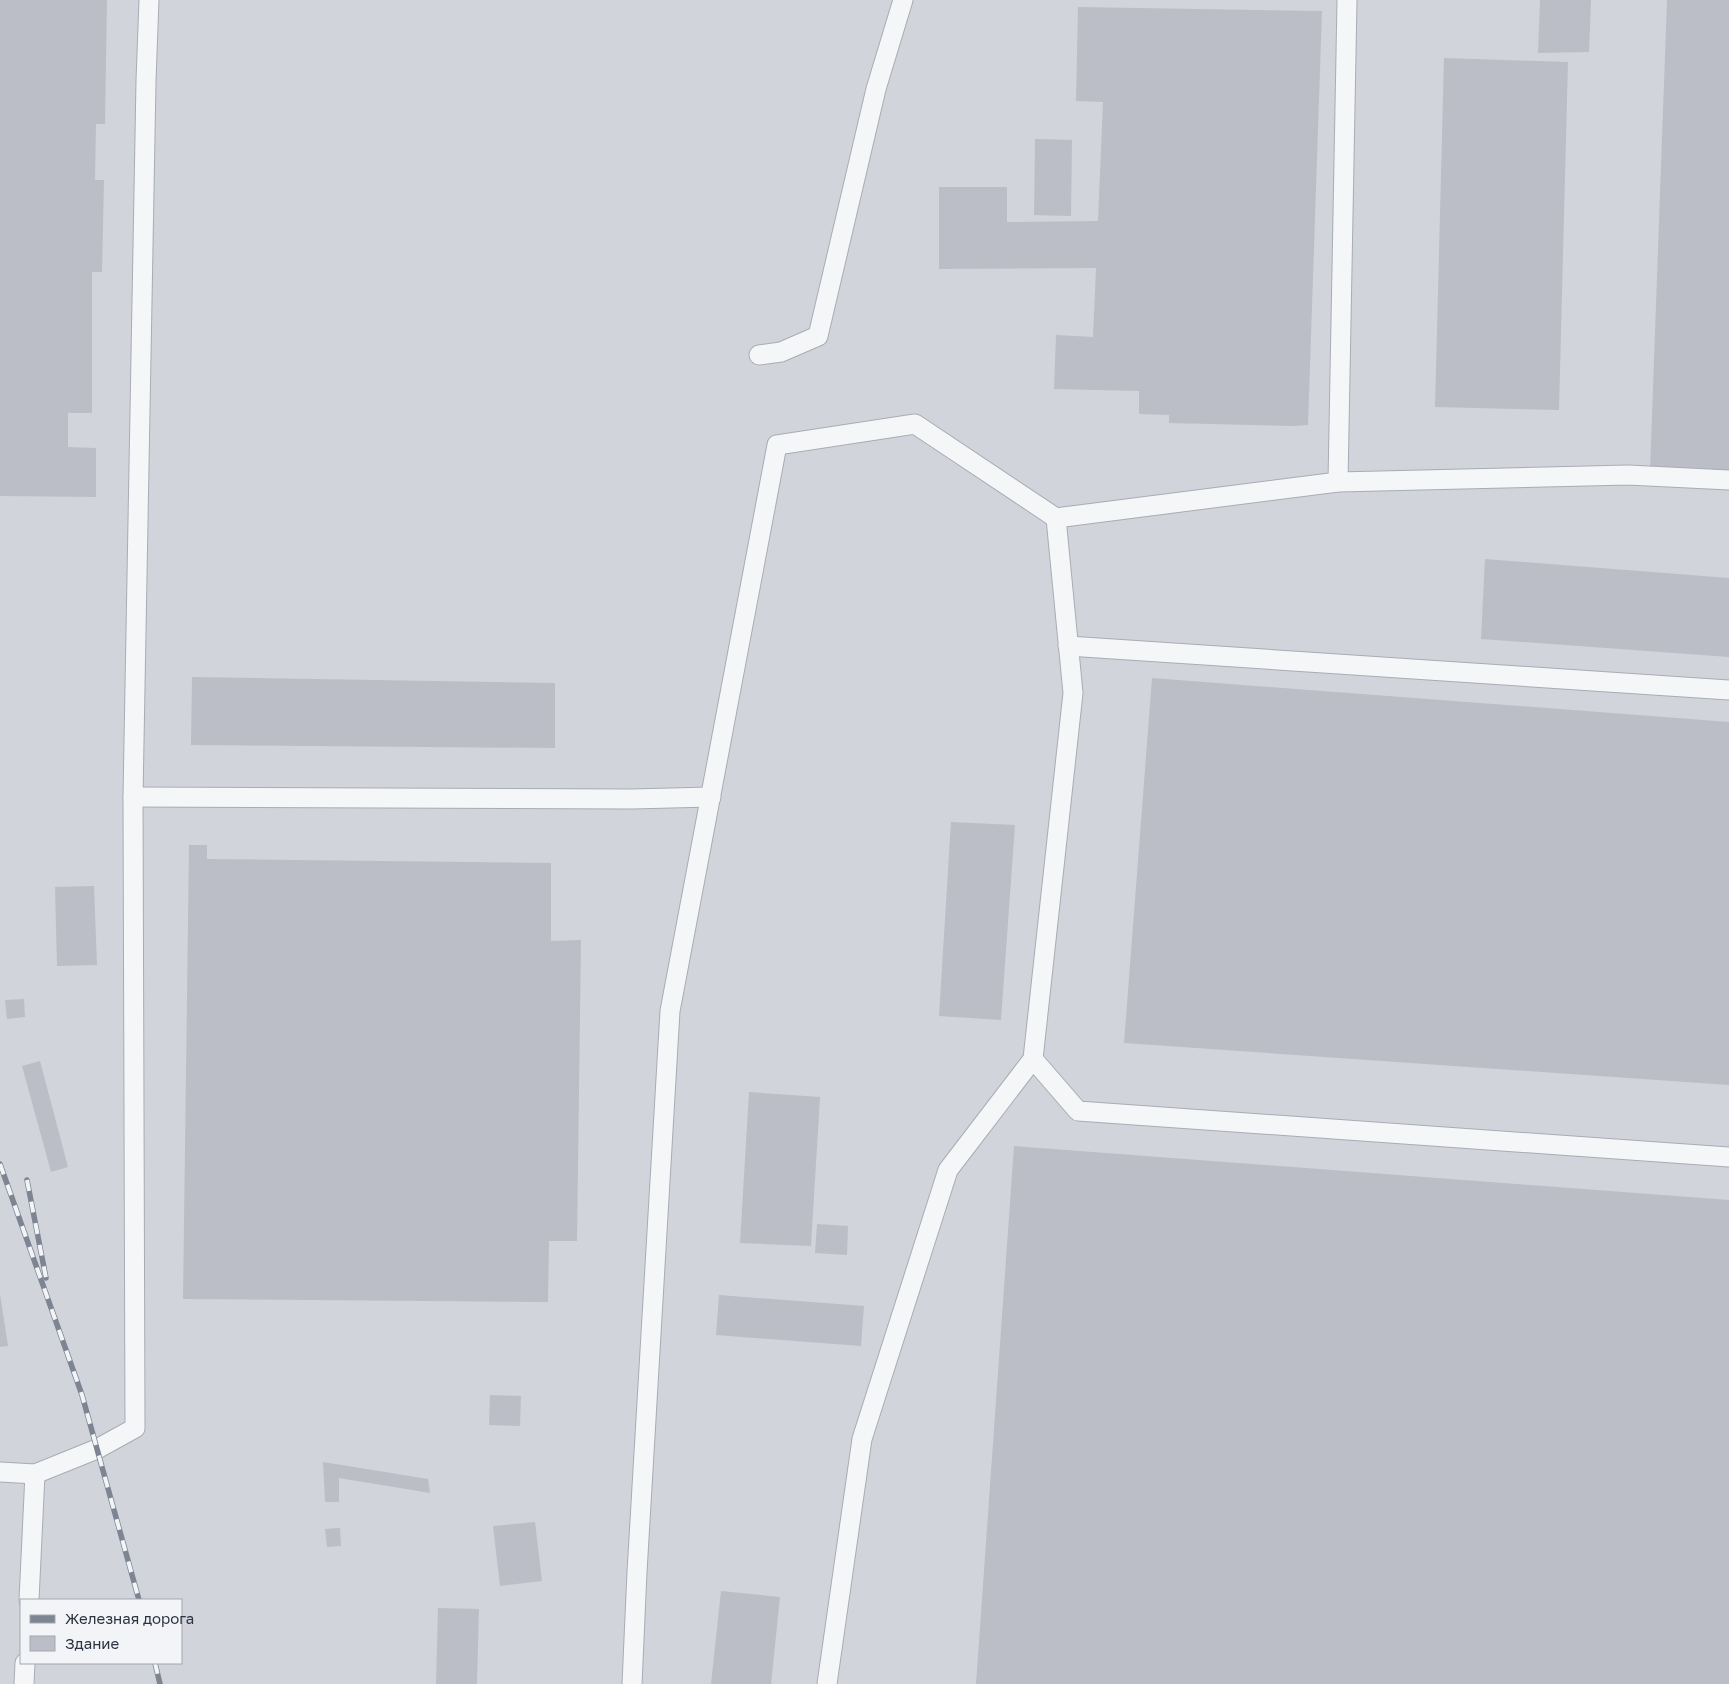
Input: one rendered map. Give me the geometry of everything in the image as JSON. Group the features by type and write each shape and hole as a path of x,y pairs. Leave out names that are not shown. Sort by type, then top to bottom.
{"lane":[{"path":"0,1472 35,1474 97,1449 135,1428 133,797 146,81 150,0"},
{"path":"759,355 781,352 818,336 876,89 903,0"},
{"path":"1338,482 1347,0"},
{"path":"632,1684 670,1011 778,445 915,424 1056,518 1338,482 1628,475 1729,480"},
{"path":"827,1684 862,1438 948,1170 1033,1058 1072,693 1056,518"},
{"path":"1068,646 1729,690"},
{"path":"133,797 710,797"},
{"path":"1033,1058 1078,1112 1729,1157"},
{"path":"29,1599 35,1474"},
{"path":"24,1684 25,1664"}],"shaded area":[{"path":"0,0 1729,0 1729,1684 0,1684"}],"building":[{"path":"0,0 107,0 105,124 96,124 95,180 104,180 102,272 92,272 92,413 68,413 68,447 96,448 96,497 0,496"},
{"path":"1540,0 1591,0 1589,52 1538,53"},
{"path":"1667,0 1729,0 1729,474 1650,471"},
{"path":"1078,7 1322,11 1308,425 1169,423 1169,415 1139,414 1139,391 1054,389 1056,335 1093,337 1096,268 939,269 939,187 1007,187 1007,222 1098,221 1103,102 1076,101"},
{"path":"1444,58 1568,62 1559,410 1435,407"},
{"path":"1035,139 1072,140 1071,216 1034,215"},
{"path":"1485,559 1729,578 1729,657 1481,639"},
{"path":"192,677 555,683 555,748 191,745"},
{"path":"1152,678 1729,722 1729,1085 1124,1043"},
{"path":"951,822 1015,825 1001,1020 939,1016"},
{"path":"189,845 207,845 207,859 551,863 551,941 581,940 577,1241 549,1241 548,1302 183,1299"},
{"path":"94,886 97,965 57,966 55,887"},
{"path":"24,999 25,1017 7,1019 5,1000"},
{"path":"40,1061 68,1167 51,1172 22,1066"},
{"path":"749,1092 820,1097 811,1246 740,1243"},
{"path":"1014,1146 1729,1200 1729,1684 976,1684"},
{"path":"817,1224 848,1226 847,1255 815,1253"},
{"path":"0,1294 8,1346 0,1347"},
{"path":"719,1295 864,1306 861,1346 716,1335"},
{"path":"490,1395 521,1396 520,1426 489,1425"},
{"path":"323,1462 428,1479 430,1493 339,1478 339,1502 325,1502"},
{"path":"535,1522 542,1581 500,1586 493,1526"},
{"path":"340,1528 341,1546 327,1547 325,1529"},
{"path":"721,1591 780,1597 771,1684 711,1684"},
{"path":"438,1608 479,1609 477,1684 436,1684"}],"railway":[{"path":"0,1164 82,1395 139,1599"},
{"path":"27,1180 46,1278"},
{"path":"155,1664 160,1684"}]}
